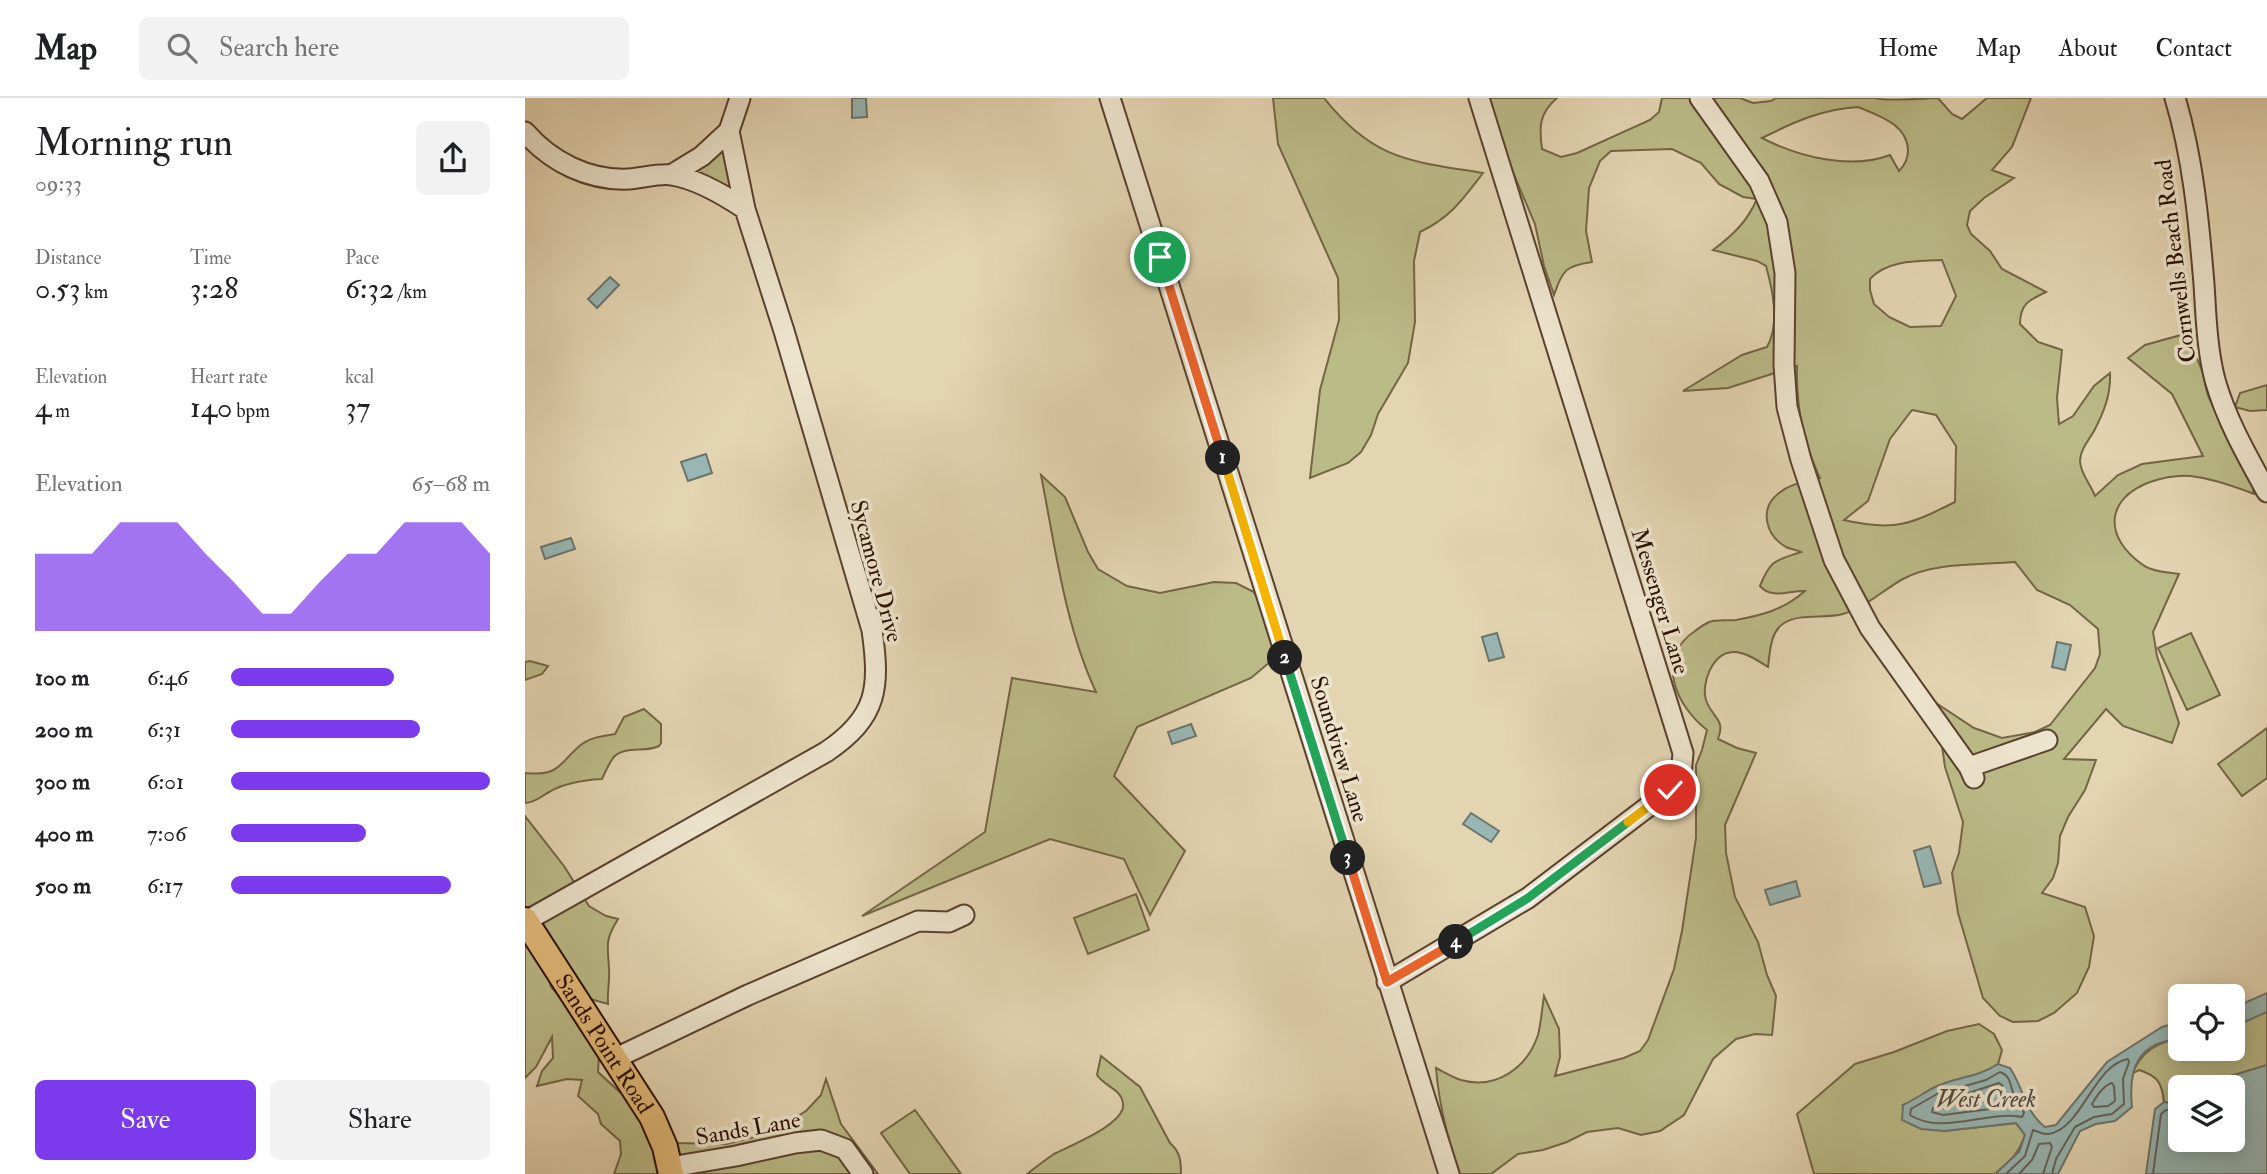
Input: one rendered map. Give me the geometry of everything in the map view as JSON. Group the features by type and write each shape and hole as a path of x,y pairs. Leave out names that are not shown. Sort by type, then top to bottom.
{"main road":[{"name":"Sands Point Road","path":"525,921 652,1117 665,1147 670,1170"}],"street":[{"path":"671,174 702,156 729,131 740,98"},
{"name":"Soundview Lane","path":"1110,98 1449,1174"},
{"name":"Messenger Lane","path":"1387,982 1528,898 1670,790 1681,775 1683,753 1479,98"},
{"path":"1700,98 1759,181 1777,222 1785,273 1784,365 1787,407 1801,460 1834,560 1870,628 1972,773 2047,740"},
{"name":"Cornwells Beach Road","path":"2175,98 2189,165 2215,380 2230,421 2267,492"},
{"name":"Sycamore Drive","path":"525,921 826,752 855,729 874,693 877,667 872,630 784,331 745,209 729,131"},
{"path":"525,132 540,148 571,169 608,178 671,174 710,189 745,209"},
{"path":"614,1059 748,995 918,921 949,922 964,915"},
{"name":"Sands Lane","path":"670,1170 795,1143 821,1140 845,1149 863,1174"}],"green space":[{"path":"1273,98 1324,98 1342,119 1376,146 1413,160 1483,173 1448,214 1420,232 1414,261 1415,322 1408,363 1378,414 1371,435 1361,452 1348,463 1310,478 1320,390 1339,320 1338,278 1278,144"},
{"path":"1487,98 1557,98 1547,109 1542,121 1542,149 1561,157 1577,153 1650,120 1659,112 1662,98 1740,98 1753,103 1776,98 1938,98 1952,114 1962,119 1987,98 2031,98 2012,147 1992,170 2014,178 1970,211 1967,225 1971,234 1990,251 2002,269 2046,292 2027,303 2020,324 2038,342 2062,350 2057,398 2059,424 2073,416 2094,386 2110,373 2104,410 2080,457 2082,470 2095,496 2118,475 2142,464 2203,456 2172,394 2128,358 2145,345 2181,335 2199,364 2208,396 2242,457 2254,494 2204,478 2173,476 2135,489 2124,498 2117,509 2116,531 2130,554 2151,569 2179,574 2153,632 2157,656 2179,723 2172,743 2123,726 2106,709 2064,759 2096,760 2085,790 2060,836 2058,863 2053,878 2042,893 2085,907 2094,936 2089,967 2077,993 2054,1013 2038,1021 2013,1022 2000,1016 1983,998 1958,913 1952,873 1959,853 1963,822 1945,767 1936,703 1974,728 2002,738 2035,732 2050,725 2095,668 2100,654 2098,629 2070,605 2037,590 2015,562 1958,565 1929,570 1903,579 1851,611 1797,618 1784,623 1773,637 1768,667 1747,655 1733,652 1714,663 1707,678 1706,700 1719,723 1718,739 1756,753 1725,825 1726,853 1735,897 1758,942 1776,996 1772,1035 1755,1034 1736,1039 1713,1059 1684,1115 1660,1131 1641,1135 1618,1128 1587,1132 1543,1150 1518,1154 1491,1174 1460,1174 1444,1121 1436,1068 1458,1079 1474,1082 1486,1082 1509,1074 1533,1047 1538,1035 1544,996 1559,1029 1560,1057 1555,1076 1624,1058 1640,1051 1648,1040 1674,969 1682,931 1696,838 1696,765 1707,730 1686,708 1679,695 1674,681 1675,654 1683,642 1709,622 1764,614 1789,603 1805,591 1770,593 1760,586 1775,562 1801,552 1786,547 1773,536 1767,514 1773,499 1784,490 1820,478 1802,423 1797,366 1728,388 1683,391 1742,355 1767,347 1771,338 1774,307 1766,266 1757,261 1713,250 1739,228 1757,199 1743,197 1719,184 1701,163 1672,149 1611,151 1600,161 1589,188 1586,231 1592,262 1576,265 1566,271 1554,295 1544,266 1535,224 1514,175","holes":["1858,107 1891,122 1903,134 1908,153 1906,162 1899,171 1890,155 1859,161 1825,159 1792,151 1762,138 1809,117 1832,110","1942,260 1956,296 1941,326 1910,327 1889,317 1874,304 1870,279 1885,268 1903,263","1912,410 1936,415 1956,446 1955,502 1902,524 1862,524 1844,520 1868,501 1890,439"]},
{"path":"725,142 737,197 684,173"},
{"path":"2267,385 2267,410 2250,411 2235,407 2240,393"},
{"path":"1041,475 1065,497 1098,569 1127,586 1160,593 1214,582 1236,583 1254,592 1266,614 1275,648 1270,662 1251,678 1137,727 1114,776 1185,851 1150,915 1124,859 1050,839 862,916 985,832 1012,678 1096,692 1085,667 1069,613"},
{"path":"2191,633 2220,695 2187,710 2158,648"},
{"path":"525,662 548,666 542,674 525,680"},
{"path":"644,709 661,724 659,746 618,754 602,779 562,786 525,803 525,773 537,774 553,770 582,744 593,738 615,734 624,717"},
{"path":"2267,728 2267,778 2242,796 2218,764"},
{"path":"525,816 564,866 589,906 606,916 618,919 608,944 608,1004 583,997 545,964 551,987 568,1006 599,1057 598,1072 675,1143 726,1144 770,1133 806,1111 821,1095 826,1079 841,1124 878,1174 693,1174 695,1171 614,1174 621,1154 620,1141 601,1124 598,1114 578,1096 582,1080 567,1079 537,1086 542,1071 553,1058 552,1037 536,1067 525,1078"},
{"path":"1136,894 1149,930 1088,954 1074,918"},
{"path":"2267,1012 2267,1065 2234,1075 2168,1075 2168,1103 2164,1102 2162,1090 2155,1078 2139,1070 2132,1074 2145,1054 2168,1041 2168,1061 2245,1061 2245,1021"},
{"path":"1979,1024 1994,1034 2002,1050 1998,1064 1984,1073 1934,1088 1921,1098 1903,1105 1944,1131 2016,1123 2025,1135 2016,1153 2005,1165 1995,1174 1814,1174 1797,1114 1855,1064 1947,1031"},
{"path":"1101,1056 1140,1087 1178,1153 1181,1174 1027,1174 1054,1154 1107,1126 1122,1111 1122,1098 1097,1075"},
{"path":"915,1110 961,1174 910,1174 881,1133"}],"water":[{"path":"852,98 866,98 867,117 852,118"},
{"path":"610,277 619,285 597,308 588,299"},
{"path":"706,454 712,473 688,481 681,462"},
{"path":"571,538 575,549 545,559 541,547"},
{"path":"1497,633 1504,657 1489,661 1482,637"},
{"path":"2057,642 2071,645 2065,670 2052,667"},
{"path":"1191,724 1196,736 1172,744 1168,732"},
{"path":"1471,813 1499,831 1491,842 1463,824"},
{"path":"1930,846 1941,883 1924,887 1914,851"},
{"path":"1796,881 1800,896 1770,905 1765,890"},
{"path":"2267,993 2267,1012 2245,1022 2245,1003"},
{"name":"West Creek","path":"2168,1025 2168,1041 2154,1045 2145,1052 2134,1069 2132,1107 2115,1121 2096,1124 2080,1131 2058,1174 1995,1174 2019,1152 2025,1135 2016,1123 1944,1131 1921,1129 1902,1120 1903,1105 1941,1084 1982,1072 1998,1064 2010,1068 2038,1121 2045,1127 2056,1125 2107,1062"},
{"path":"2267,1065 2267,1174 2146,1174 2155,1109 2164,1102 2168,1103 2168,1152 2245,1152 2245,1075 2234,1075"}],"route":[{"path":"1160,257 1387,982 1528,898 1670,790"}]}
